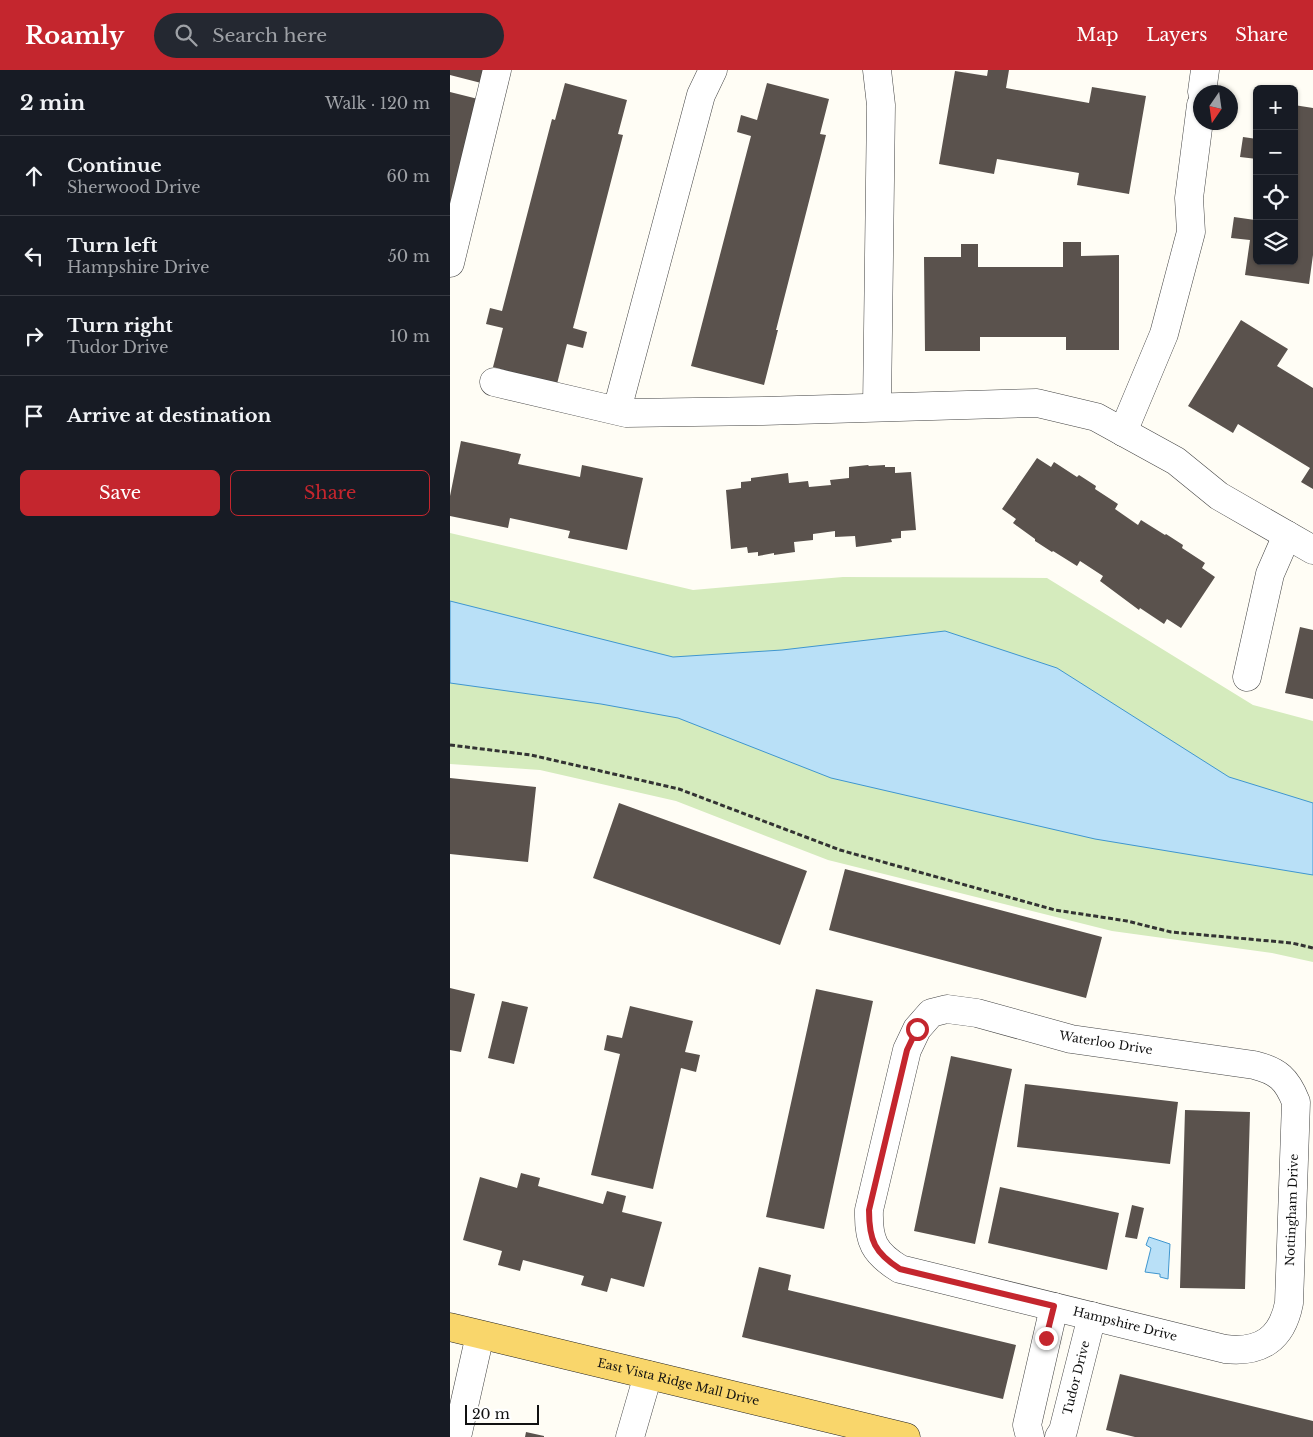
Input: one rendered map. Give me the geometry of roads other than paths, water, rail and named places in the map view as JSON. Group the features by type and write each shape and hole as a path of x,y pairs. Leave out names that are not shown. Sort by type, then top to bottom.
{"main road":[{"name":"East Vista Ridge Mall Drive","path":"450,1327 906,1437"}],"street":[{"path":"450,263 497,70"},
{"path":"617,410 701,95 713,70"},
{"path":"877,70 881,105 877,408"},
{"path":"1203,85 1205,70"},
{"path":"1124,432 1164,334 1191,232 1189,198 1197,130"},
{"path":"494,382 626,413 1037,403 1096,417 1176,461 1219,496 1313,550"},
{"path":"1247,677 1270,574 1287,535"},
{"name":"Waterloo Drive","path":"874,1245 869,1228 869,1210 907,1050 917,1029 930,1013 947,1009 976,1013 1071,1039 1254,1065 1269,1069 1281,1077"},
{"name":"Nottingham Drive","path":"1268,1341 1279,1331 1286,1318 1289,1303 1296,1102 1290,1088 1281,1077"},
{"name":"Hampshire Drive","path":"874,1245 885,1259 900,1269 1225,1349 1240,1351 1255,1348 1268,1341"},
{"path":"1030,1437 1027,1425 1054,1306"},
{"name":"Tudor Drive","path":"1059,1437 1064,1431 1092,1316"},
{"path":"457,1437 480,1335"},
{"path":"630,1437 648,1375"}],"water":[{"path":"450,601 673,657 782,650 945,631 1057,668 1229,777 1313,803 1313,875 1095,839 831,778 678,718 601,704 450,683"},
{"path":"1149,1237 1170,1244 1168,1279 1160,1277 1160,1274 1145,1272 1151,1248 1146,1245"}]}
